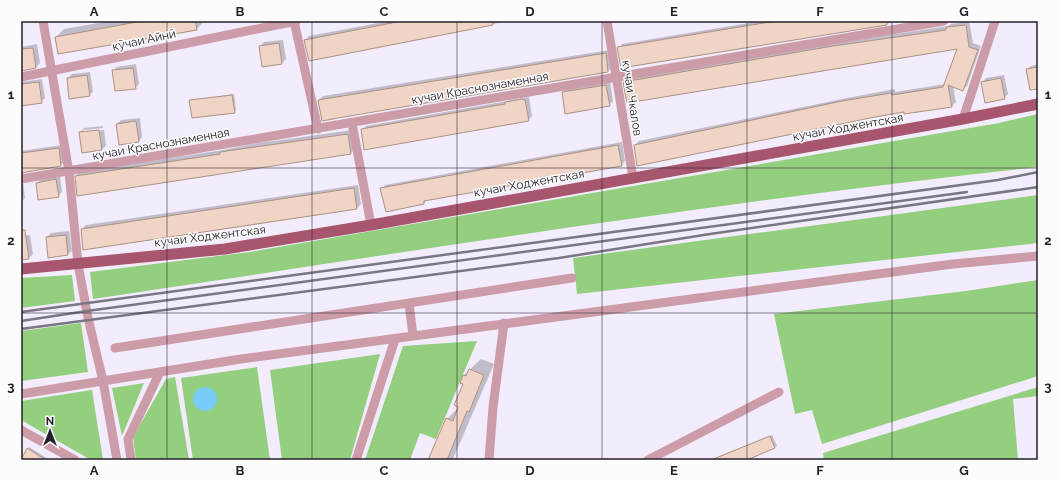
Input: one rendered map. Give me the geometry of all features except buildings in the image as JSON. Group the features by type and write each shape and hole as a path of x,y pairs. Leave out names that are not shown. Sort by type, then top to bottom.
{"main road":[{"name":"кучаи Ходжентская","path":"21,269 225,249 371,225 963,119 1038,104"}],"street":[{"path":"43,21 69,172 78,264 88,318 103,381 117,460"},
{"path":"295,21 318,129"},
{"name":"кӯчаи Айнӣ","path":"21,77 52,72 295,21"},
{"name":"кучаи Чкалов","path":"607,21 633,178"},
{"name":"кучаи Краснознаменная","path":"21,179 944,21"},
{"path":"963,119 995,21"},
{"path":"352,123 371,225"},
{"path":"21,394 414,335 953,264 1038,256"},
{"path":"115,348 572,278"},
{"path":"409,304 414,335"},
{"path":"489,460 493,407 504,323"},
{"path":"356,460 395,338"},
{"path":"131,460 128,439 160,372"},
{"path":"648,460 779,392"},
{"path":"21,430 75,460"}],"green space":[{"path":"1038,114 1038,167 801,195 683,211 93,299 90,272 250,252 999,123"},
{"path":"1038,195 1038,243 577,294 573,258"},
{"path":"72,275 75,301 21,308 21,278"},
{"path":"1038,280 1038,376 822,444 812,410 795,414 774,314 966,291"},
{"path":"81,323 88,372 21,381 21,331"},
{"path":"477,341 436,439 420,433 410,460 365,460 403,346"},
{"path":"380,354 350,460 282,460 270,370"},
{"path":"257,367 270,460 193,460 181,378"},
{"path":"175,377 189,460 136,460 133,437 166,379"},
{"path":"144,383 122,436 112,388"},
{"path":"1038,387 1038,396 1013,399 1018,460 824,460 823,453"},
{"path":"92,390 103,460 91,460 21,420 21,401"}],"water":[{"path":"205,387 210,388 216,394 216,404 210,410 205,411 200,410 194,404 193,399 194,394 200,388"}],"railway":[{"path":"21,312 998,180 1038,172"},
{"path":"21,329 559,258 710,234 1038,187"},
{"path":"21,321 967,192"}]}
